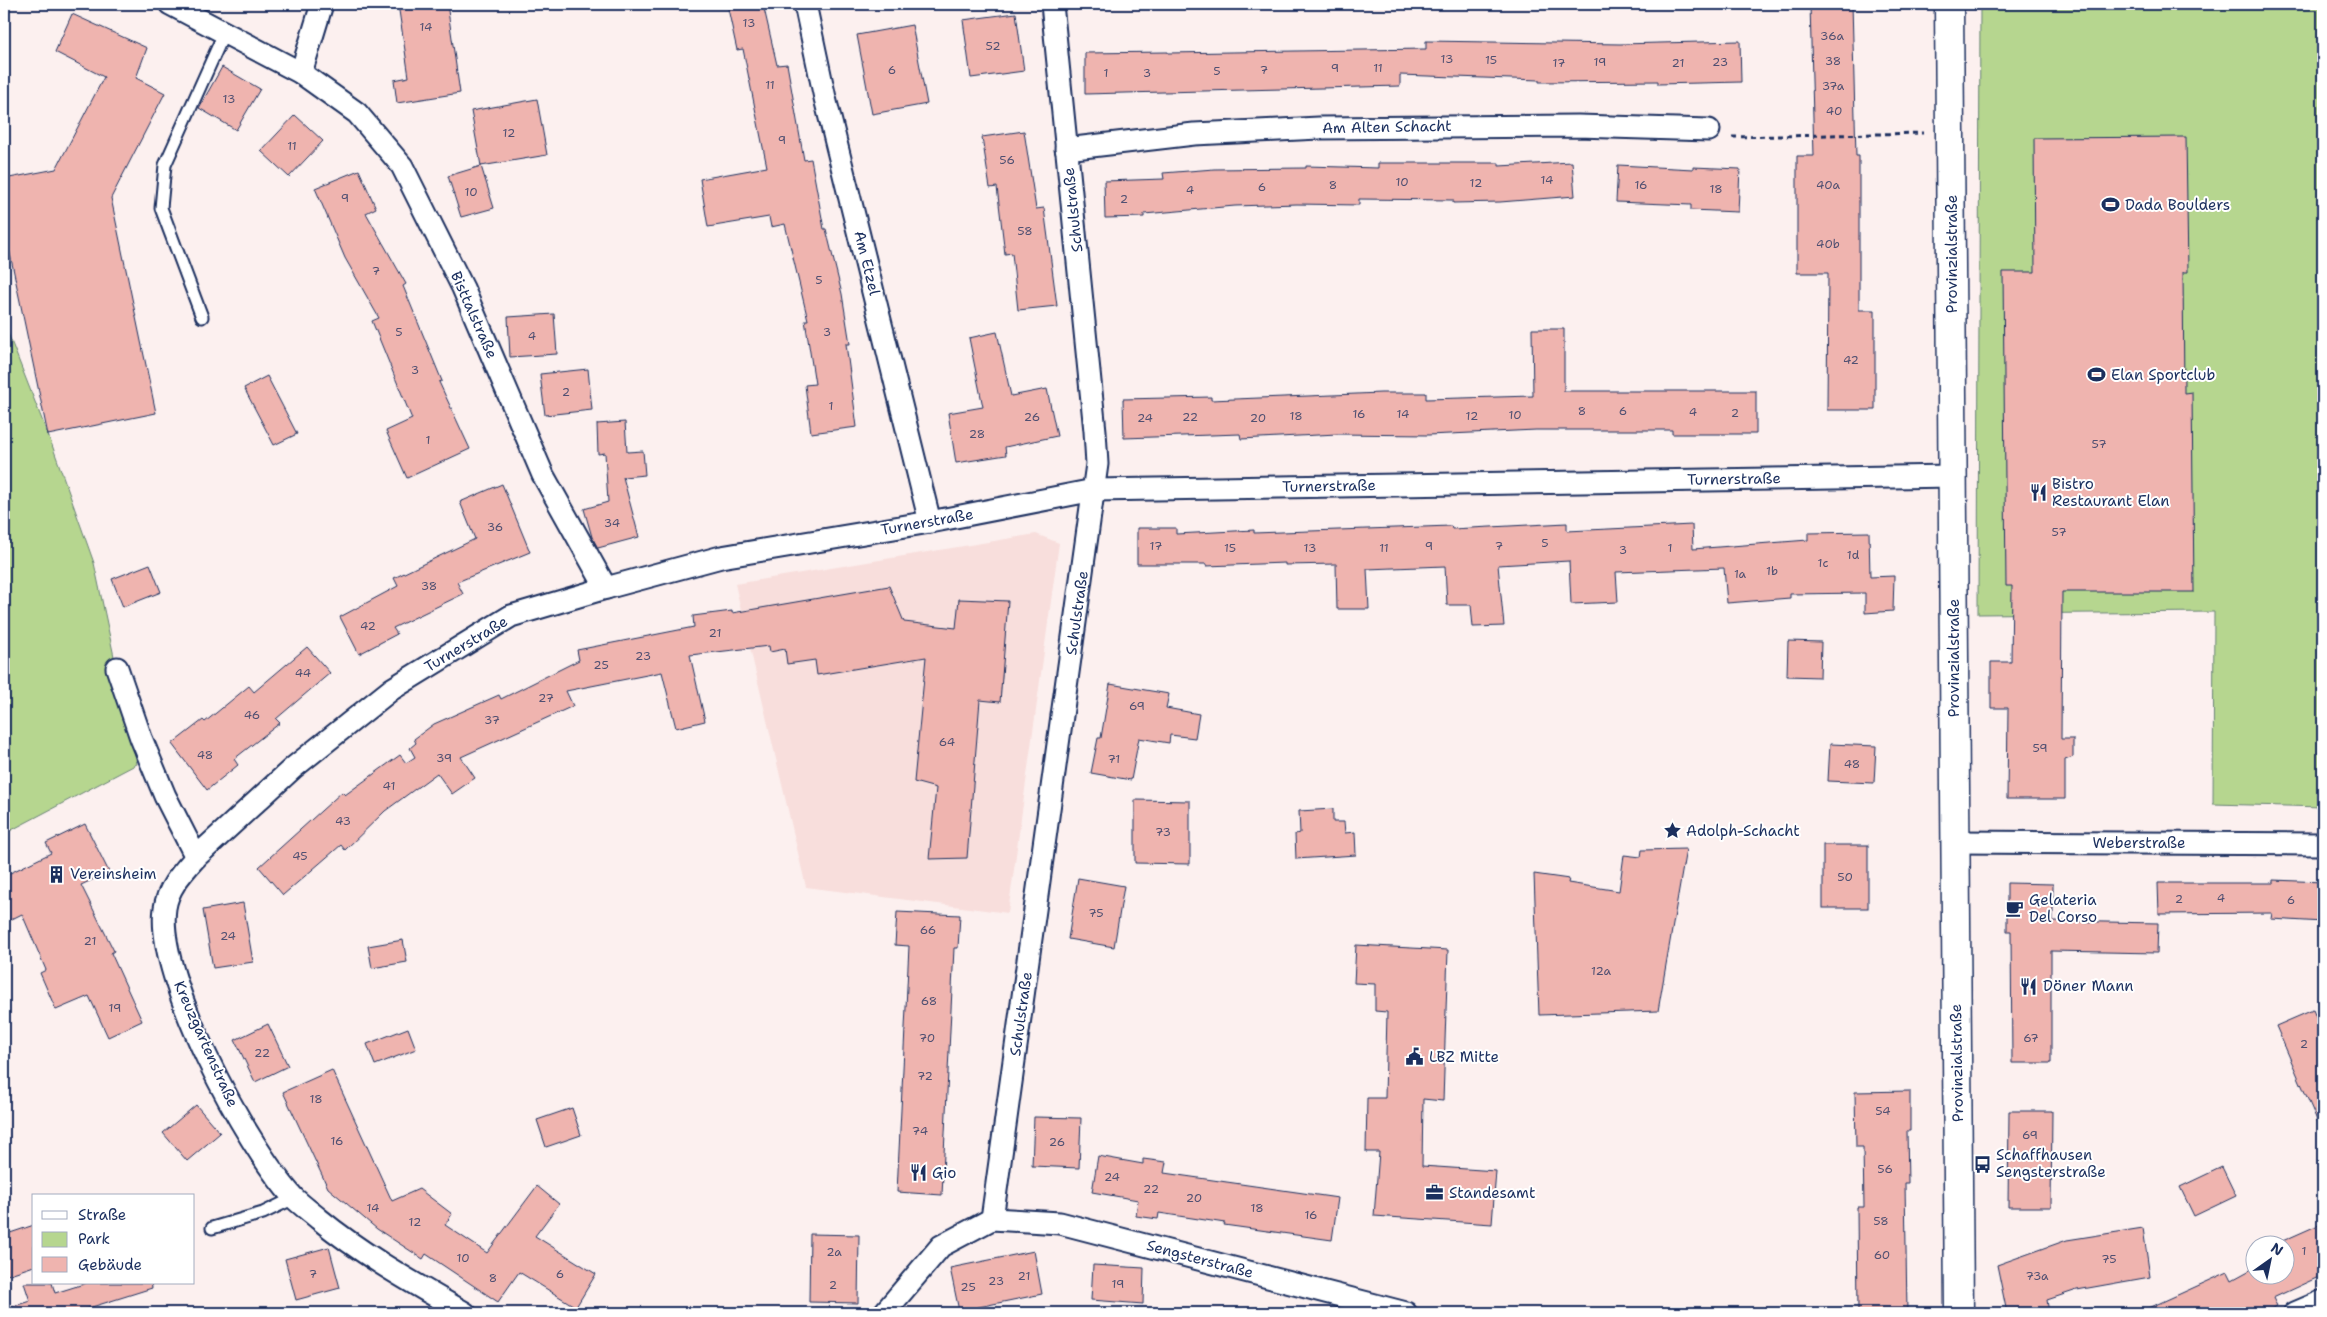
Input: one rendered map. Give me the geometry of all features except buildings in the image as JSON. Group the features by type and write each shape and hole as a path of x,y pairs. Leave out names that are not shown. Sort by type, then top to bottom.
{"street":[{"name":"Bisttalstraße","path":"170,4 225,31 301,73 357,113 402,166 463,288 543,475 606,588"},
{"path":"301,73 322,4"},
{"name":"Am Etzel","path":"805,4 825,98 866,255 930,522"},
{"name":"Schulstraße","path":"992,1219 1097,464 1052,4"},
{"name":"Provinzialstraße","path":"1949,4 1959,1313"},
{"name":"Am Alten Schacht","path":"1066,149 1194,134 1319,128 1578,126 1709,130"},
{"name":"Turnerstraße","path":"196,857 293,768 392,689 511,616 721,557 930,522 1094,490 1953,476"},
{"path":"117,668 140,738 165,796 196,857"},
{"name":"Weberstraße","path":"1955,842 2323,844"},
{"name":"Kreuzgartenstraße","path":"196,857 174,884 165,906 164,928 170,958 185,1004 211,1065 239,1120 272,1171 294,1198 328,1227 372,1258 465,1313"},
{"path":"884,1313 941,1246 992,1219"},
{"name":"Sengsterstraße","path":"992,1219 1060,1223 1406,1313"},
{"path":"2295,1313 2323,1301"}],"lane":[{"path":"202,317 161,208 162,185 165,165 225,31"},
{"path":"212,1228 263,1213 294,1198"}],"path":[{"path":"1709,130 1718,137 1951,133"}],"shaded area":[{"path":"1036,534 1059,543 1008,913 806,887 735,584"}],"green space":[{"name":"Elan Sportclub","path":"1980,4 2323,4 2323,807 2213,804 2214,612 1978,614"},
{"path":"4,323 52,445 94,563 137,764 4,834"}],"place":[{"name":"Dada Boulders","path":"2111,205"},
{"name":"Elan Sportclub","path":"2097,375"},
{"name":"Bistro Restaurant Elan","path":"2038,493"},
{"name":"Adolph-Schacht","path":"1672,831"},
{"name":"Vereinsheim","path":"56,874"},
{"name":"Gelateria Del Corso","path":"2015,909"},
{"name":"Döner Mann","path":"2029,986"},
{"name":"LBZ Mitte","path":"1415,1057"},
{"name":"Schaffhausen Sengsterstraße","path":"1982,1164"},
{"name":"Gio","path":"918,1173"},
{"name":"Standesamt","path":"1435,1193"}]}
